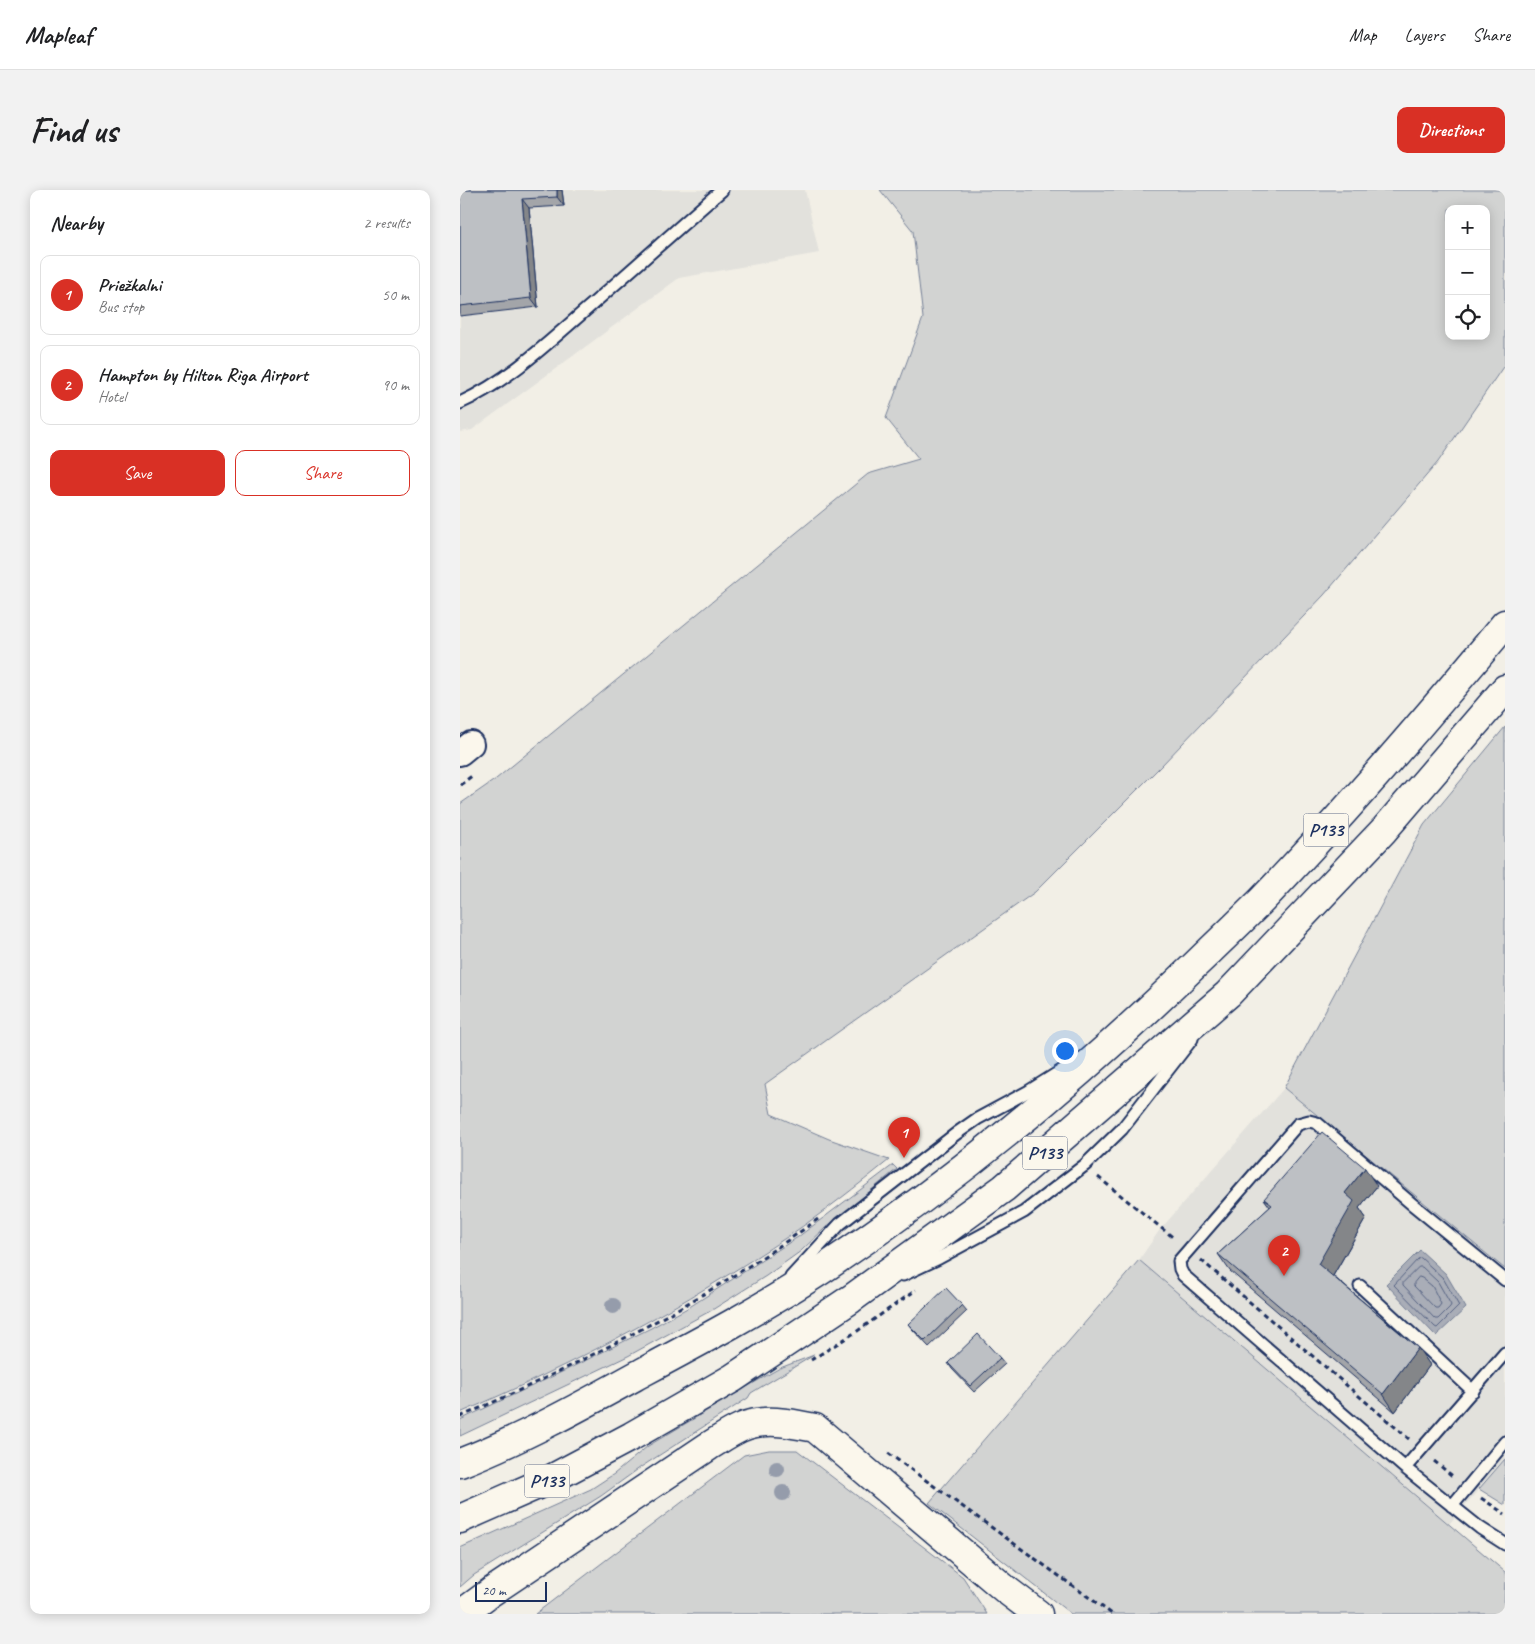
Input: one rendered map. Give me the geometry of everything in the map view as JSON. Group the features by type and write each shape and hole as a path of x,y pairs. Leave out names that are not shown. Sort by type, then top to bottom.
{"main road":[{"name":"P133","path":"460,1463 556,1420 714,1334 819,1272 978,1157 1134,1025 1261,901 1369,783 1505,624"},
{"name":"P133","path":"460,1519 551,1479 632,1436 733,1378 851,1299 1004,1188 1228,994 1384,830 1505,689"},
{"path":"461,1614 709,1446 742,1427 763,1422 787,1422 815,1428 1005,1589 1038,1614"}],"lane":[{"path":"460,403 474,397 511,373 545,346 722,190"},
{"path":"1505,1280 1317,1123 1309,1120 1298,1124 1180,1261 1180,1270 1183,1275 1405,1468 1480,1528 1505,1544"},
{"path":"1360,1286 1473,1391"},
{"path":"1405,1468 1505,1354"},
{"path":"1452,1506 1505,1442"}],"path":[{"path":"1091,1172 1189,1250 1467,1488 1505,1514"},
{"path":"460,1417 649,1326 691,1302 820,1218"},
{"path":"806,1363 856,1332 918,1289"},
{"path":"882,1449 1112,1614"}],"shaded area":[{"path":"562,190 805,190 819,253 679,278 472,430 460,432 460,316 538,307 529,208"},
{"path":"880,190 1505,190 1505,364 1438,462 1324,595 1162,765 1035,892 765,1084 771,1114 829,1139 889,1160 803,1226 711,1285 587,1354 460,1413 460,804 496,779 868,474 919,459 886,418 923,318 913,231"},
{"path":"1505,727 1505,1269 1284,1088 1424,825"},
{"path":"1284,1088 1505,1269 1505,1459 1449,1524 1139,1260 1159,1231"},
{"path":"893,1165 897,1169 825,1228 801,1251 712,1310 628,1356 460,1436 460,1420 566,1370 691,1306 798,1237"},
{"path":"1139,1260 1505,1572 1504,1614 1071,1614 929,1503"},
{"path":"814,1355 751,1393 748,1398 641,1467 601,1496 474,1575 460,1587 460,1548 591,1489 614,1474 648,1446 780,1368"},
{"path":"769,1450 797,1450 963,1577 987,1614 535,1614 744,1455"},
{"path":"1505,1459 1505,1505 1479,1489"}],"water":[{"path":"1420,1250 1446,1274 1466,1308 1436,1336 1386,1284"}],"building":[{"path":"460,190 557,190 557,197 522,199 531,298 460,306"},
{"path":"1322,1132 1365,1168 1345,1193 1354,1201 1318,1264 1418,1348 1383,1394 1218,1254 1272,1205 1264,1199"},
{"path":"946,1288 962,1305 925,1341 908,1324"},
{"path":"978,1334 1000,1358 970,1386 948,1363"}],"place":[{"name":"Priežkalni","path":"904,1158"},
{"name":"Hampton by Hilton Riga Airport","path":"1284,1276"}]}
